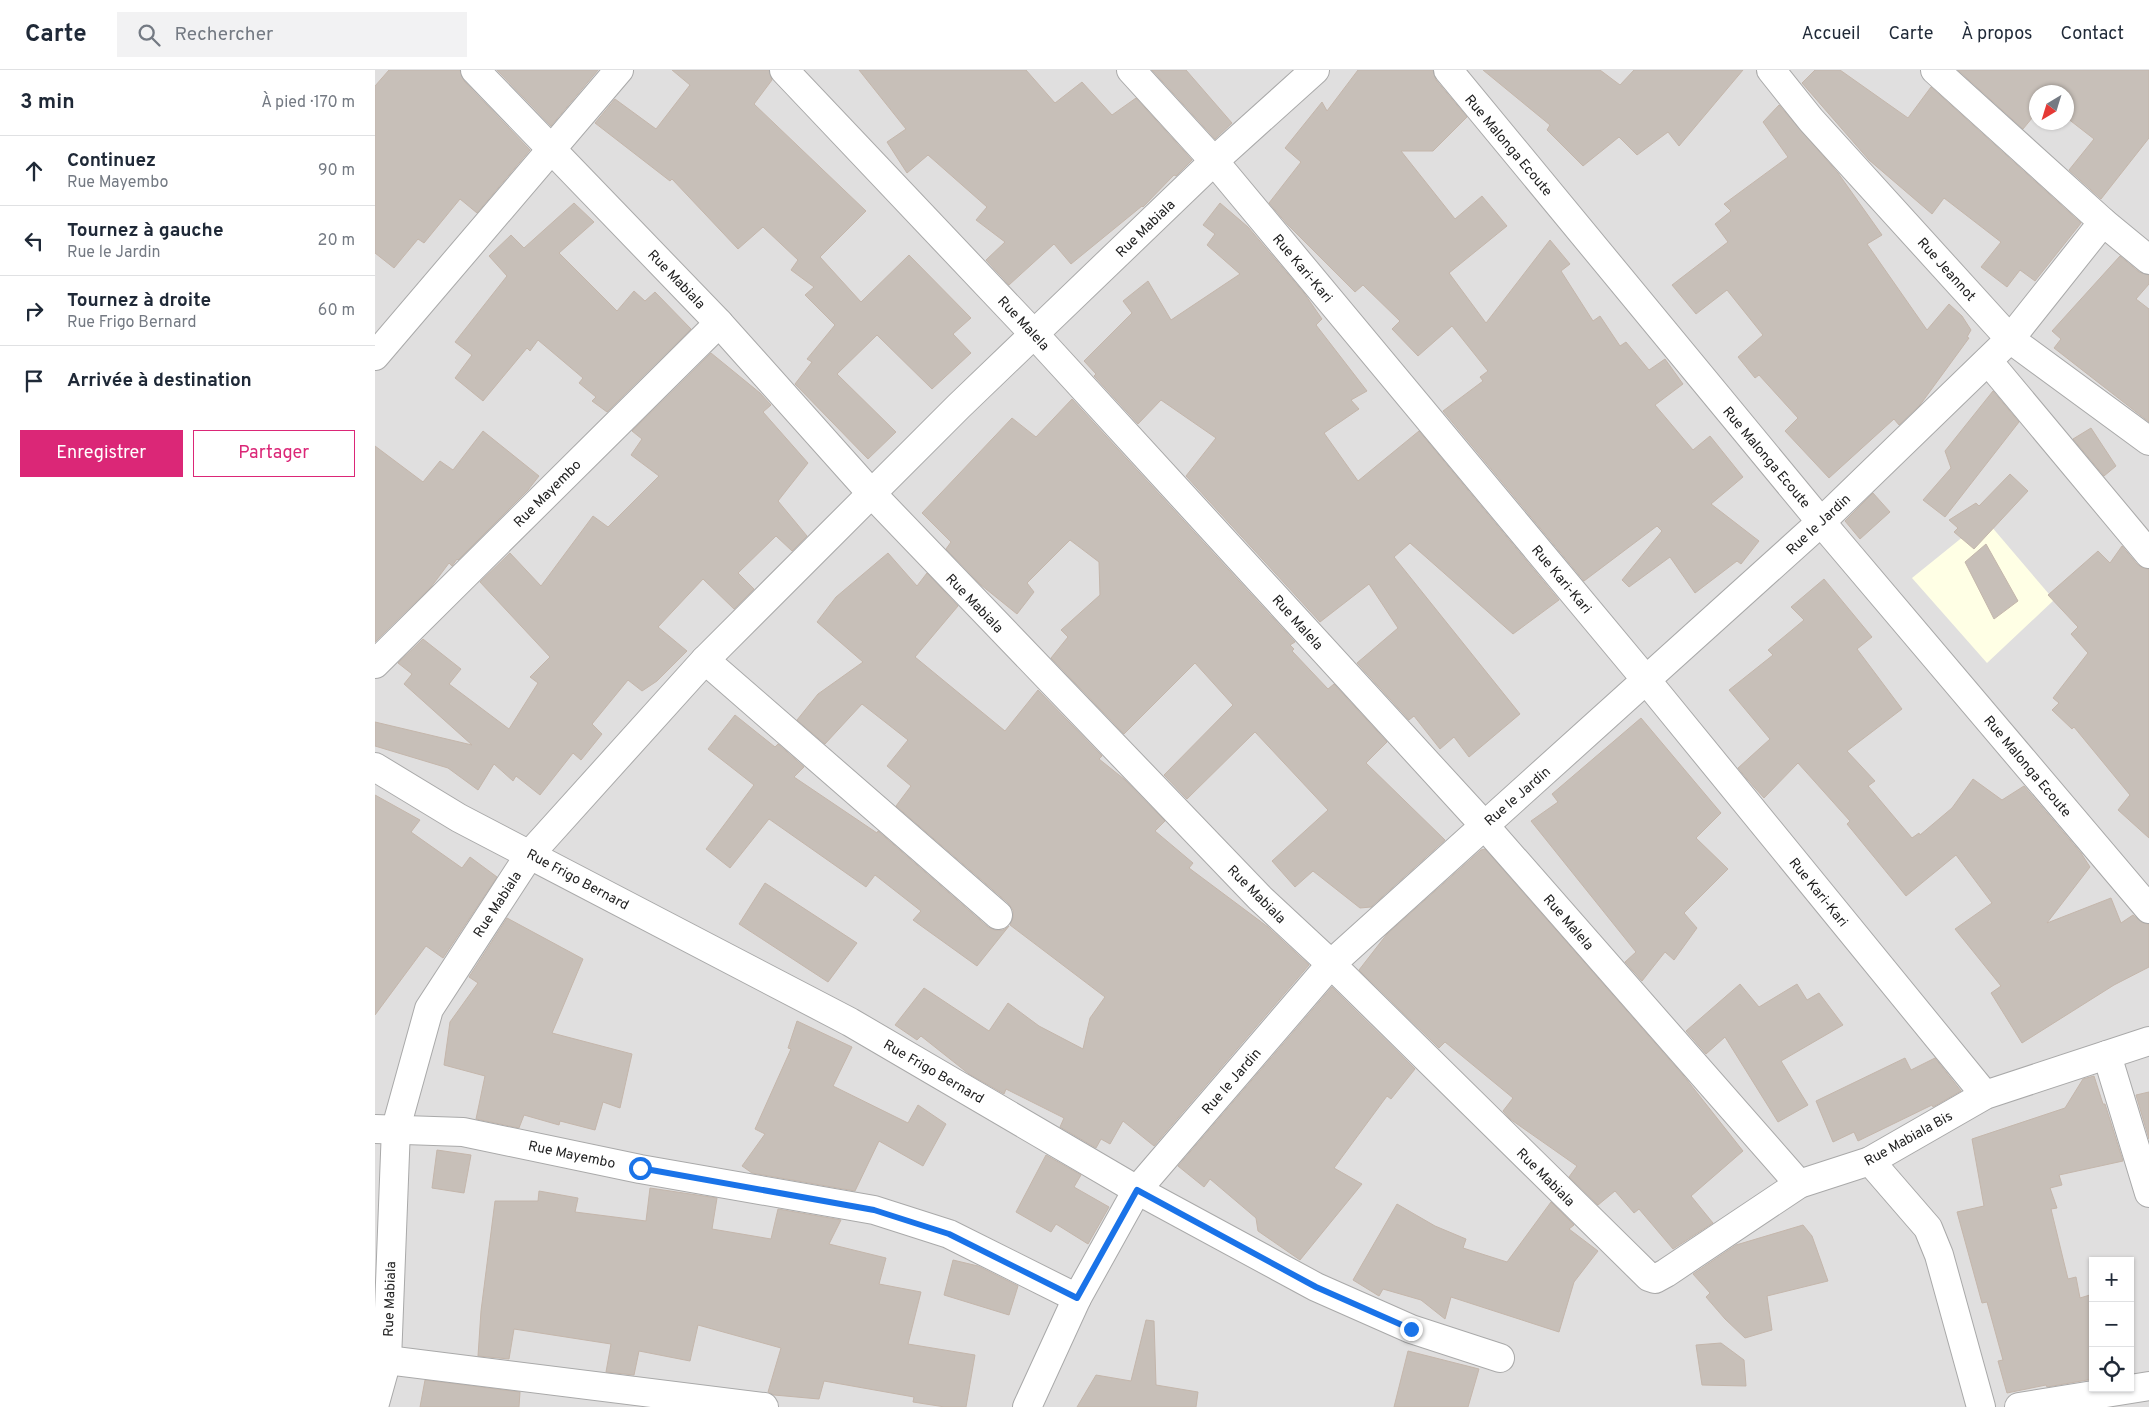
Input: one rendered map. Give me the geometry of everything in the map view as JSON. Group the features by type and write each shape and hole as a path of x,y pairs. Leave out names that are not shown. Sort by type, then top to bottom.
{"street":[{"name":"Rue Mabiala","path":"475,70 719,322 872,494 1260,898 1331,964 1645,1274 1655,1279"},
{"path":"375,356 619,70"},
{"name":"Rue Malela","path":"784,70 1035,334 1483,825 1799,1184"},
{"name":"Rue Kari-Kari","path":"1131,70 1214,161 1647,681 1985,1095"},
{"name":"Rue Mabiala","path":"375,1403 387,1360 385,1129 429,1009 530,854 705,660 959,406 1214,161 1315,70"},
{"name":"Rue Malonga Ecoute","path":"1448,70 1821,522 2149,909"},
{"name":"Rue Jeannot","path":"1771,70 1811,120 2010,339 2149,441"},
{"path":"1935,70 2103,222 2149,260"},
{"name":"Rue le Jardin","path":"1027,1407 1077,1298 1137,1190 1331,964 1483,825 1647,681 1821,522 2010,339 2103,222"},
{"name":"Rue Mayembo","path":"375,664 719,322"},
{"path":"1988,361 2149,554"},
{"path":"705,660 997,915"},
{"name":"Rue Frigo Bernard","path":"375,767 459,818 850,1022 1137,1190 1316,1287 1411,1329 1500,1358"},
{"name":"Rue Mabiala Bis","path":"1655,1279 1799,1184 1870,1161 1985,1095 2149,1041"},
{"path":"2107,1055 2149,1193"},
{"name":"Rue Mayembo","path":"385,1129 463,1132 640,1168 874,1210 949,1234 1077,1298"},
{"path":"1870,1161 1928,1228 1939,1255 1981,1407"},
{"path":"387,1360 764,1407"},
{"path":"2019,1407 2149,1386"}],"shaded area":[{"path":"375,70 2149,70 2149,1407 375,1407"},
{"path":"1985,519 2054,600 1987,663 1912,578"}],"building":[{"path":"389,70 460,70 464,81 530,150 477,213 460,199 424,243 418,239 394,268 375,253 375,86"},
{"path":"497,70 598,70 551,126"},
{"path":"672,70 769,70 772,80 754,104 866,211 820,257 861,302 909,255 971,318 953,334 971,353 932,389 877,335 837,374 896,432 868,459 795,384 812,362 807,359 835,325 805,295 814,287 791,270 798,260 763,227 738,249 672,179 670,181 595,123 615,99 656,129 690,85"},
{"path":"859,70 1026,70 1055,103 1082,82 1112,115 1136,98 1192,160 1176,176 1174,175 1143,207 1071,264 1054,244 1009,285 986,260 1005,242 976,220 987,207 928,155 907,173 887,142 906,129"},
{"path":"1152,70 1186,70 1232,123 1215,139"},
{"path":"1358,70 1433,70 1436,80 1467,117 1433,151 1401,151 1455,219 1482,196 1507,226 1449,273 1486,323 1550,240 1570,264 1561,271 1593,321 1600,316 1620,346 1626,342 1649,370 1665,359 1683,384 1655,405 1693,450 1710,436 1743,477 1711,504 1759,541 1741,564 1737,561 1695,593 1670,557 1629,587 1622,580 1662,531 1657,526 1584,581 1443,411 1483,381 1480,377 1488,371 1452,326 1418,356 1392,329 1400,321 1363,285 1355,292 1288,225 1269,203 1301,162 1285,148 1322,102 1327,111"},
{"path":"1483,70 1600,70 1620,85 1634,70 1743,70 1679,146 1668,132 1637,155 1619,137 1583,166 1547,130 1550,125"},
{"path":"1815,70 1840,70 1908,118 1931,87 2081,223 2035,281 2020,270 2007,287 1981,267 2001,242 1944,198 1932,214 1869,160 1802,83"},
{"path":"1958,70 2149,70 2149,138 2101,199 2069,170 2094,139 2074,123 2074,85 2029,85 2029,122 2023,129"},
{"path":"1779,105 1838,173 1882,235 1867,244 1927,330 1949,304 1962,316 1971,330 1967,337 1969,338 1920,405 1899,425 1894,419 1829,478 1785,431 1798,418 1759,375 1755,378 1738,357 1763,335 1727,290 1696,314 1672,285 1728,242 1715,224 1731,211 1724,204 1788,157 1763,122"},
{"path":"574,203 594,222 559,253 617,311 634,291 645,301 655,292 691,329 607,412 592,401 596,397 579,383 583,378 538,340 530,351 527,348 483,401 455,378 472,355 455,342 507,276 489,256 511,235 524,248"},
{"path":"1220,203 1248,227 1304,293 1322,319 1316,325 1367,391 1351,400 1359,409 1324,433 1358,481 1419,431 1559,600 1513,634 1410,543 1394,557 1520,714 1469,757 1454,737 1440,749 1414,716 1409,720 1357,663 1398,628 1369,584 1320,622 1186,476 1216,438 1161,400 1138,424 1094,376 1096,374 1084,361 1132,313 1123,301 1148,281 1171,320 1240,274 1207,245 1215,234 1203,225"},
{"path":"2120,256 2139,272 2149,275 2149,284 2136,299 2149,309 2149,422 2054,348 2061,339 2052,331"},
{"path":"711,353 760,393 771,405 763,412 808,463 778,501 807,536 792,551 776,536 738,573 754,589 734,609 703,579 658,627 687,651 657,681 642,691 628,680 592,724 602,734 581,760 573,753 540,795 516,776 513,781 494,764 478,790 448,768 375,746 375,722 472,745 404,684 412,674 398,663 423,639 461,669 449,684 509,729 538,683 530,677 550,657 480,582 510,553 541,586 593,516 608,527 659,476 631,455 642,439 632,431"},
{"path":"1993,391 2019,422 1945,517 1923,500 1951,468 1945,451"},
{"path":"1072,399 1295,642 1290,645 1294,649 1292,651 1328,689 1334,684 1387,742 1366,763 1445,840 1371,907 1360,908 1313,871 1295,887 1272,861 1328,810 1255,732 1187,799 1164,775 1233,705 1195,663 1124,734 1051,658 1068,637 1061,630 1100,595 1099,562 1070,540 1027,583 1034,592 1017,614 981,585 946,549 951,542 922,513 1012,418 1036,437"},
{"path":"2091,428 2116,466 2104,476 2073,439"},
{"path":"483,431 539,476 528,490 452,566 449,563 431,587 375,642 375,446 423,482 440,461 453,470"},
{"path":"2010,474 2028,491 1974,549 1954,532 1958,528 1949,520 1976,503 1979,506"},
{"path":"1873,493 1890,512 1860,539 1845,521"},
{"path":"1986,544 2018,601 1994,619 1965,562"},
{"path":"2122,546 2137,564 2149,569 2149,838 2118,810 2130,795 2074,727 2072,729 2052,710 2059,703 2053,698 2088,653 2071,634 2078,627 2048,595 2098,551 2110,563"},
{"path":"888,553 917,586 927,573 958,606 915,657 1005,731 1038,690 1102,756 1099,759 1124,779 1165,821 1155,831 1193,863 1189,868 1268,927 1309,965 1154,1146 1123,1121 1110,1144 1101,1139 1096,1148 1060,1127 1064,1118 1006,1089 1004,1094 969,1074 921,1036 917,1040 895,1025 924,988 989,1031 1008,1003 1039,1026 1083,1049 1090,1018 1105,997 1010,925 1013,918 1013,910 1008,903 896,806 911,786 887,766 908,740 862,704 825,744 797,720 818,694 863,662 817,622 836,597"},
{"path":"1824,579 1872,637 1857,649 1902,709 1847,751 1875,781 1868,786 1912,838 1919,833 1920,835 1952,808 1973,779 2002,800 2024,786 2081,853 2090,867 2047,923 2111,898 2121,923 2133,915 2143,923 2149,924 2149,967 2114,985 2022,1043 1991,993 2001,986 1955,929 1992,903 1956,855 1906,896 1847,824 1850,821 1798,763 1764,798 1747,779 1738,768 1770,739 1729,690 1773,655 1768,650 1804,620 1791,607"},
{"path":"735,715 775,747 778,744 804,767 794,777 877,833 878,831 988,927 995,930 1003,930 1009,926 977,966 913,920 921,911 875,875 866,887 769,819 730,868 706,849 754,785 708,749"},
{"path":"1641,718 1721,813 1696,838 1728,869 1684,913 1697,928 1674,960 1665,952 1642,981 1625,962 1636,952 1531,821 1558,802 1552,794"},
{"path":"375,795 420,820 411,832 462,868 470,857 497,877 443,958 426,946 375,1015"},
{"path":"1485,849 1683,1075 1743,1151 1691,1196 1713,1223 1673,1249 1639,1209 1634,1213 1615,1191 1598,1205 1569,1177 1577,1166 1510,1119 1503,1111 1513,1098 1445,1042 1439,1048 1359,970 1387,934 1481,850"},
{"path":"765,883 857,943 828,982 739,924"},
{"path":"507,918 583,959 552,1033 632,1054 620,1108 603,1102 595,1130 560,1121 559,1125 524,1115 519,1128 476,1119 485,1076 444,1065 450,1022 478,983 469,977"},
{"path":"1740,984 1759,1007 1797,984 1807,1000 1819,993 1843,1025 1781,1061 1808,1105 1778,1122 1725,1037 1706,1054 1686,1031"},
{"path":"1332,987 1415,1069 1391,1099 1387,1096 1334,1168 1362,1184 1300,1260 1258,1231 1256,1218 1210,1179 1204,1187 1178,1166"},
{"path":"797,1021 852,1047 833,1086 908,1123 918,1105 946,1124 923,1166 879,1141 855,1191 752,1173 742,1166 765,1134 755,1129 791,1049 788,1048"},
{"path":"1905,1058 1911,1070 1935,1058 1961,1091 1933,1107 1932,1105 1858,1141 1854,1132 1833,1142 1816,1101"},
{"path":"2094,1076 2123,1161 2059,1175 2062,1185 2050,1188 2057,1208 2051,1209 2068,1279 2076,1277 2080,1298 2089,1295 2089,1380 2047,1387 2046,1385 2007,1393 1998,1361 2003,1360 1987,1302 1982,1303 1957,1212 1984,1206 1972,1139 2065,1108 2083,1079"},
{"path":"2149,1092 2149,1139 2136,1095"},
{"path":"437,1150 471,1155 464,1193 432,1188"},
{"path":"1046,1155 1081,1175 1074,1187 1109,1207 1088,1244 1056,1224 1051,1232 1016,1212"},
{"path":"650,1188 717,1198 712,1229 771,1239 778,1209 841,1220 829,1244 886,1258 879,1284 921,1292 908,1344 975,1355 966,1407 945,1407 913,1402 914,1397 824,1381 819,1399 774,1395 768,1392 781,1348 698,1325 690,1361 639,1351 634,1375 606,1372 611,1344 514,1329 509,1359 478,1356 481,1311 495,1201 538,1201 539,1191 578,1198 575,1212 646,1221"},
{"path":"1551,1202 1574,1225 1569,1229 1598,1251 1574,1282 1559,1332 1451,1297 1445,1319 1421,1300 1383,1289 1379,1296 1353,1280 1397,1204 1435,1226 1466,1239 1463,1248 1507,1262"},
{"path":"1803,1225 1812,1236 1828,1281 1767,1296 1772,1330 1745,1338 1706,1297 1710,1293 1693,1274 1736,1245"},
{"path":"953,1260 978,1266 1018,1286 1009,1315 944,1295"},
{"path":"1146,1320 1154,1321 1156,1385 1198,1392 1196,1407 1077,1407 1096,1375 1131,1381"},
{"path":"1721,1343 1744,1360 1746,1386 1702,1385 1696,1345"},
{"path":"1408,1351 1479,1369 1468,1407 1394,1407"},
{"path":"425,1380 520,1392 519,1407 420,1407"}],"route":[{"path":"640,1168 874,1210 949,1234 1077,1298 1137,1190 1316,1287 1411,1329"}]}
